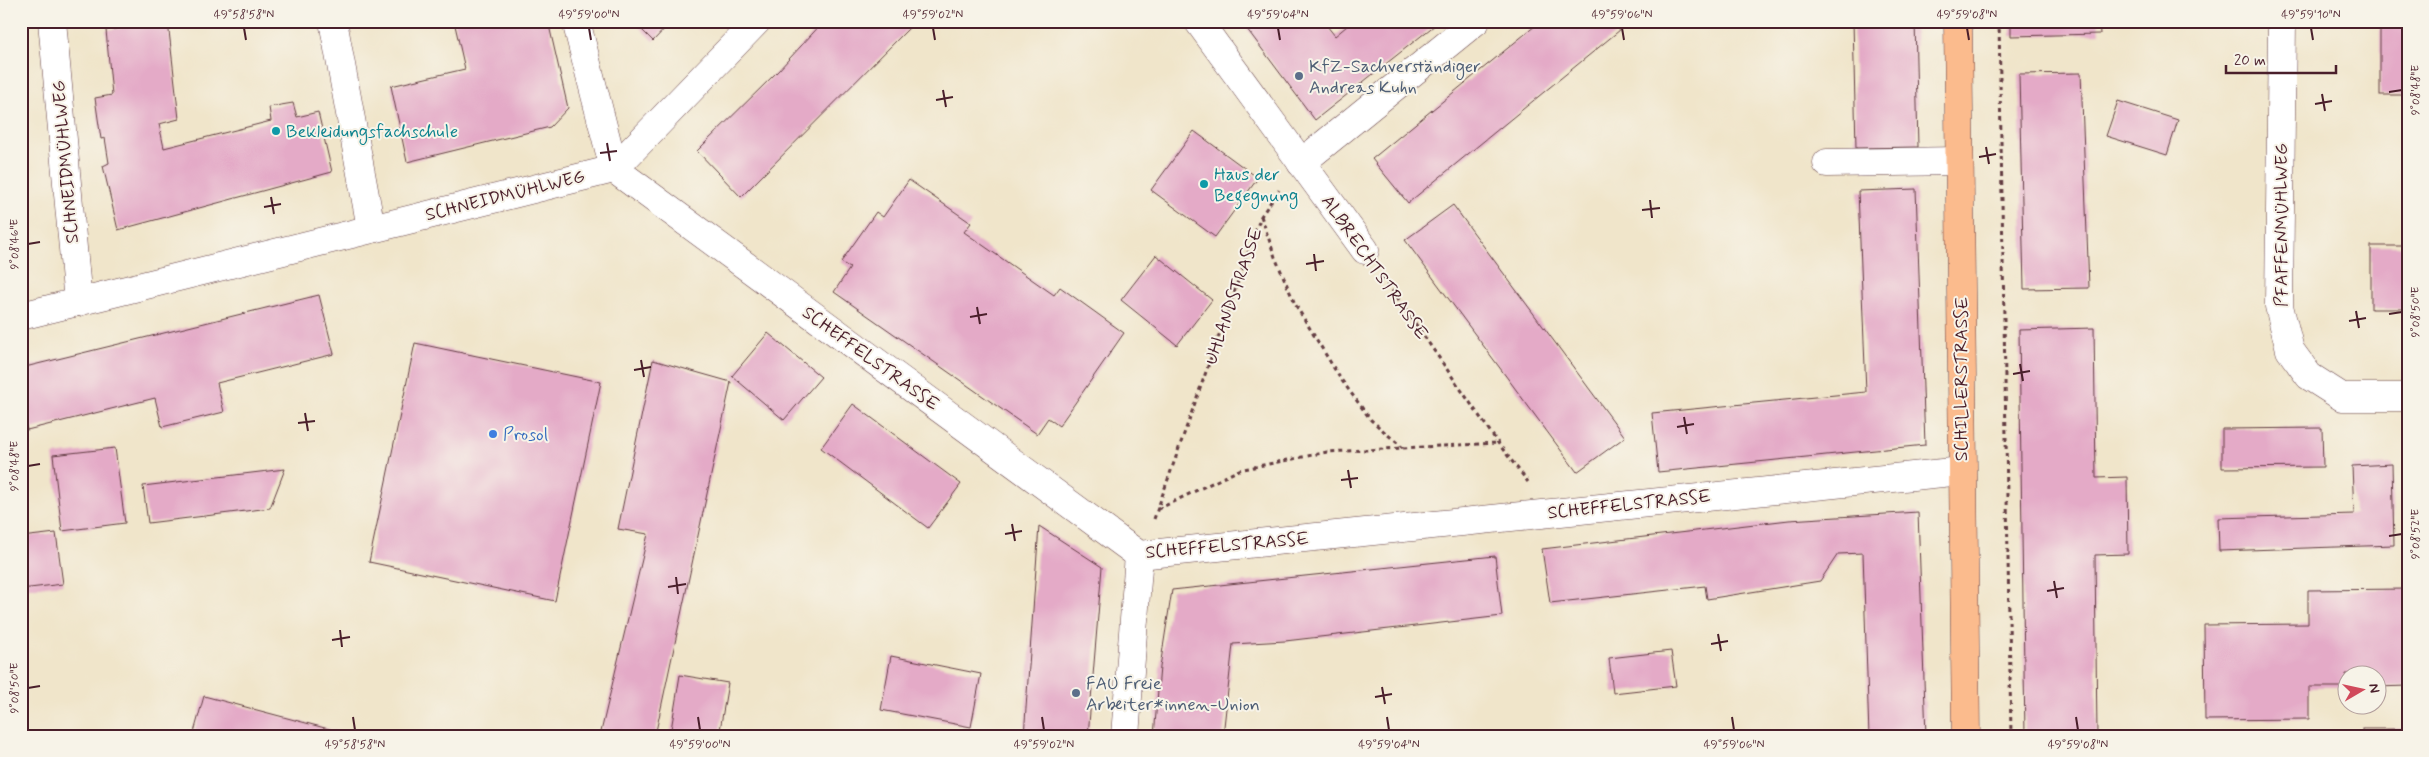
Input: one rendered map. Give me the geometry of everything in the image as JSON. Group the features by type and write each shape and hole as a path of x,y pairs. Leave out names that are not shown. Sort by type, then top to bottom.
{"main road":[{"name":"SCHILLERSTRASSE","path":"1958,21 1966,736"}],"street":[{"name":"SCHNEIDMÜHLWEG","path":"52,21 78,302"},
{"path":"333,21 371,228"},
{"path":"576,21 614,169"},
{"path":"614,169 757,21"},
{"name":"ALBRECHTSTRASSE","path":"1198,21 1365,250"},
{"path":"1301,163 1476,21"},
{"name":"PFAFFENMÜHLWEG","path":"2282,21 2279,306 2290,350 2309,376 2342,397 2408,397"},
{"path":"1827,163 1959,162"},
{"name":"SCHNEIDMÜHLWEG","path":"21,316 614,169"},
{"name":"SCHEFFELSTRASSE","path":"614,169 1139,554 1962,471"},
{"path":"1125,736 1139,554"}],"path":[{"path":"1999,21 2012,736"},
{"name":"UHLANDSTRASSE","path":"1301,163 1262,216 1158,509 1239,470 1327,452 1404,449"},
{"path":"1262,216 1275,257 1295,304 1340,378 1371,420 1404,449 1498,443"},
{"name":"ALBRECHTSTRASSE","path":"1365,250 1498,443 1552,512"}],"building":[{"path":"454,21 548,21 568,108 550,127 407,162 391,86 465,69"},
{"path":"633,21 672,21 653,41"},
{"path":"824,21 916,21 741,197 697,151 778,71"},
{"path":"1241,21 1313,21 1315,24 1323,21 1335,36 1353,21 1440,21 1315,120"},
{"path":"1541,21 1631,21 1408,203 1372,159"},
{"path":"1853,21 1915,21 1918,147 1856,148"},
{"path":"2011,21 2099,21 2100,34 2011,36"},
{"path":"2380,21 2408,21 2408,95 2380,95"},
{"name":"Bekleidungsfachschule","path":"168,22 179,119 159,124 164,148 271,121 269,107 293,103 297,117 318,112 332,172 118,230 103,166 109,163 105,138 101,139 95,98 112,95 106,30"},
{"path":"2081,73 2089,288 2024,289 2019,74"},
{"path":"2118,101 2178,120 2167,155 2106,136"},
{"name":"Haus der Begegnung","path":"1194,131 1258,178 1215,237 1151,190"},
{"path":"909,180 971,223 964,232 1054,295 1060,287 1124,333 1059,426 1048,418 1037,434 834,292 850,268 841,262 876,212 883,217"},
{"path":"1916,189 1925,445 1658,472 1652,413 1866,392 1858,191"},
{"path":"1453,205 1625,437 1577,472 1405,240"},
{"path":"2371,246 2408,246 2408,309 2371,309"},
{"path":"1156,255 1212,300 1177,345 1121,300"},
{"path":"319,295 334,354 217,383 224,412 162,427 155,398 27,430 21,407 21,368"},
{"path":"2094,328 2096,478 2127,477 2128,554 2095,555 2097,736 2025,736 2019,330"},
{"path":"768,333 821,377 784,420 732,376"},
{"name":"Prosol","path":"415,343 601,382 555,601 369,562"},
{"path":"653,360 731,382 655,736 600,736 648,534 618,529"},
{"path":"853,404 961,484 928,528 821,448"},
{"path":"2322,428 2323,467 2222,468 2222,429"},
{"path":"115,448 125,523 62,531 53,455"},
{"path":"2392,464 2394,545 2219,551 2218,518 2354,514 2352,466"},
{"path":"285,469 270,508 148,523 143,486"},
{"path":"1918,512 1926,736 1869,736 1863,553 1838,554 1820,581 1707,599 1705,586 1550,603 1542,549 1789,520"},
{"path":"1039,526 1102,567 1088,736 1024,736"},
{"path":"56,533 63,584 21,589 21,537"},
{"path":"1495,556 1502,616 1285,641 1233,644 1223,736 1154,736 1160,667 1172,590"},
{"path":"2408,589 2408,686 2386,687 2386,664 2336,664 2336,687 2309,687 2309,719 2205,720 2204,625 2308,624 2308,590"},
{"path":"1671,651 1676,686 1613,693 1609,658"},
{"path":"891,656 981,674 971,727 881,710"},
{"path":"680,675 728,683 719,736 670,736"},
{"path":"204,696 340,732 339,736 193,736"},
{"path":"2362,729 2408,729 2408,736 2362,736"}],"place":[{"name":"KfZ-Sachverständiger Andreas Kuhn","path":"1299,76"},
{"name":"Bekleidungsfachschule","path":"276,131"},
{"name":"Haus der Begegnung","path":"1204,184"},
{"name":"Prosol","path":"493,434"},
{"name":"FAU Freie Arbeiter*innen-Union","path":"1076,693"}]}
